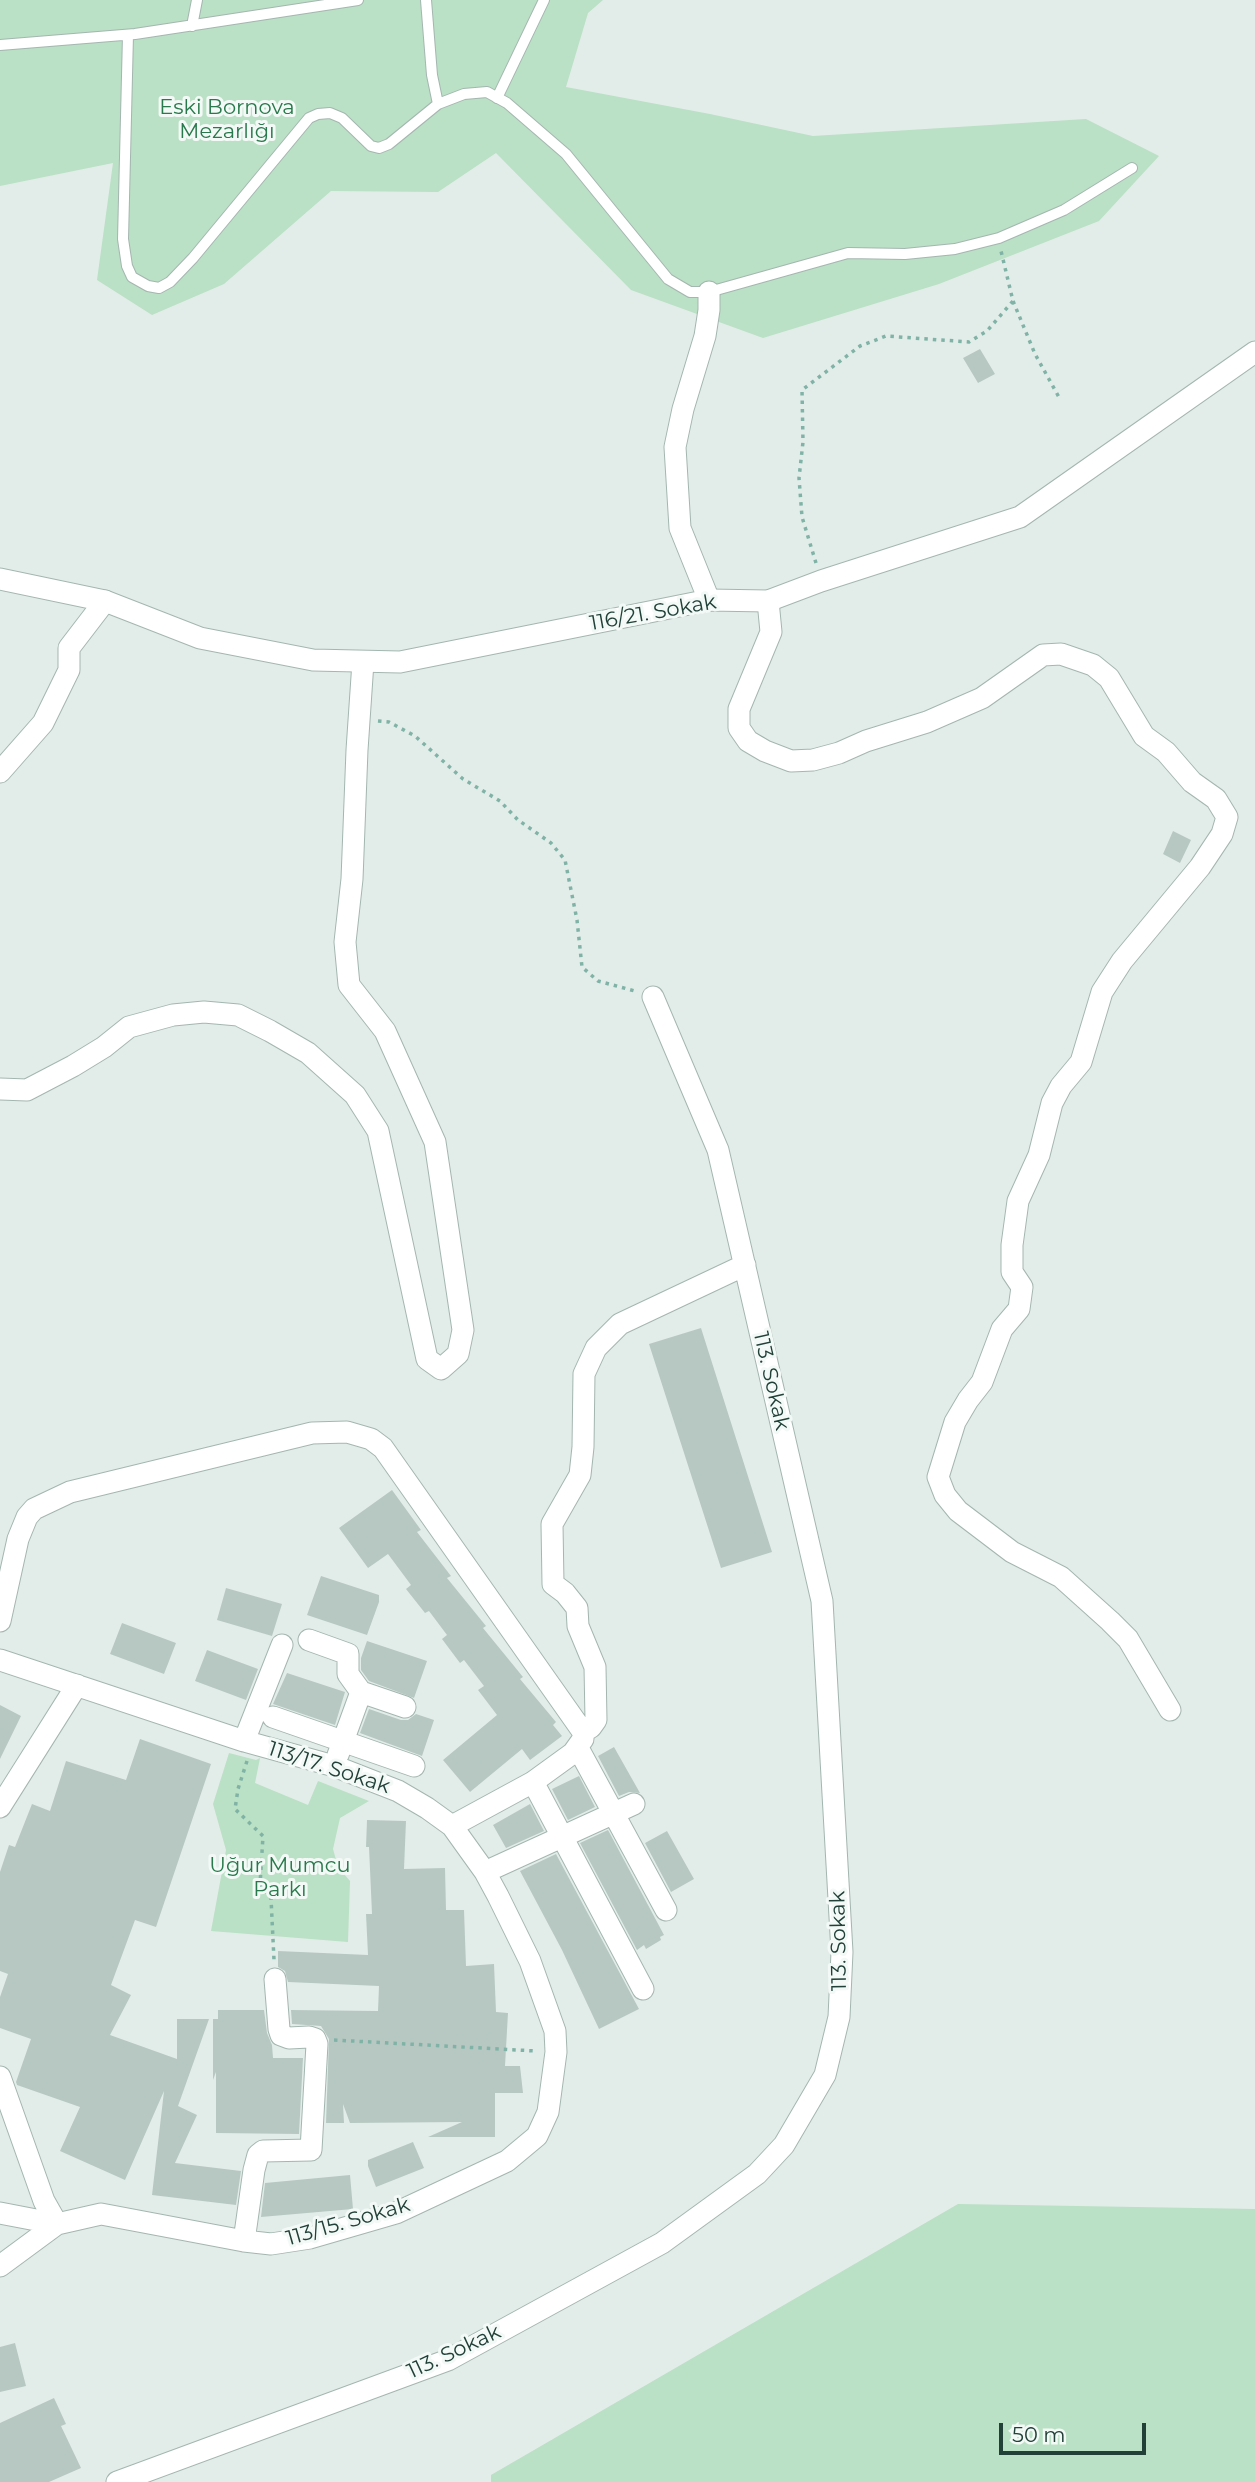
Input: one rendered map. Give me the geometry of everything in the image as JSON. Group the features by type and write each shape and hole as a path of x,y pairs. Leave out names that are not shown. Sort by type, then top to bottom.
{"street":[{"path":"709,292 705,336 683,409 675,447 680,528 709,600"},
{"name":"116/21. Sokak","path":"0,579 105,601 200,638 313,660 363,662 400,662 709,600 768,601 821,581 1020,517 1255,352"},
{"path":"0,772 43,723 69,670 69,648 105,601"},
{"path":"768,601 771,632 739,709 739,728 748,741 765,751 791,761 813,760 839,753 866,741 927,722 971,703 1002,685 1043,655 1061,654 1093,665 1109,678 1144,736 1167,752 1192,782 1216,799 1227,817 1222,834 1200,867 1122,961 1102,992 1081,1062 1060,1086 1052,1103 1039,1155 1018,1201 1012,1245 1012,1272 1022,1287 1018,1309 1002,1329 982,1382 955,1422 938,1477 945,1496 974,1524 1012,1552 1061,1577 1128,1639 1170,1710"},
{"path":"0,1089 27,1090 74,1066 104,1047 128,1027 173,1015 204,1012 238,1015 270,1031 308,1053 355,1095 378,1131 427,1359 441,1369 458,1354 463,1331 435,1142 385,1031 349,985 345,942 352,878 363,662"},
{"name":"113. Sokak","path":"117,2482 448,2360 662,2243 757,2174 784,2146 825,2075 839,2017 842,1952 822,1601 718,1150 653,997"},
{"path":"452,1826 533,1782 580,1740 596,1720 595,1667 578,1626 577,1608 554,1584 552,1524 580,1475 584,1374 596,1348 620,1324 744,1265"},
{"path":"0,1621 18,1539 27,1517 34,1509 70,1492 312,1433 347,1432 371,1439 383,1448 580,1740 613,1813 666,1910"},
{"path":"309,1640 348,1654 348,1674 361,1692 405,1707"},
{"path":"249,1742 282,1645"},
{"name":"113/17. Sokak","path":"0,1660 249,1742 334,1766 398,1791 452,1826 485,1872 530,1961 555,2031 556,2052 548,2112 537,2136 507,2161"},
{"path":"0,1807 76,1685"},
{"path":"334,1766 361,1692"},
{"path":"273,1717 414,1766"},
{"path":"533,1782 643,1989"},
{"path":"485,1872 634,1804"},
{"path":"244,2241 258,2155 263,2151 312,2150 317,2044 315,2039 309,2037 289,2038 281,2035 275,1979"},
{"path":"0,2077 44,2201 57,2224"},
{"name":"113/15. Sokak","path":"57,2224 101,2214 271,2244 310,2238 396,2213 507,2161"},
{"path":"0,2213 57,2224"},
{"path":"0,2266 57,2224"}],"lane":[{"path":"192,26 197,0"},
{"path":"0,45 128,35 358,0"},
{"path":"426,0 432,75 438,104"},
{"path":"497,98 544,0"},
{"path":"128,35 123,239 127,266 132,277 148,286 159,288 170,282 309,118 330,113 342,118 370,146 379,148 389,144 438,104 464,94 487,92 507,103 566,154 667,279 690,292 709,292 848,253 905,254 955,249 999,238 1064,209 1132,168"}],"path":[{"path":"999,238 1013,301 1035,354 1060,399"},
{"path":"821,581 802,517 799,478 803,442 802,390 860,346 886,336 969,342 987,331 1013,301"},
{"path":"359,719 389,722 415,736 463,779 500,801 517,820 551,843 565,860 578,920 582,967 598,981 653,997"},
{"path":"249,1742 235,1809 263,1836 260,1885 271,1898 275,1979"},
{"path":"315,2039 556,2052"}],"green space":[{"name":"Eski Bornova Mezarlığı","path":"0,0 603,0 588,13 566,87 813,136 1086,119 1159,156 1099,221 939,284 763,338 631,290 496,153 438,192 331,191 224,284 152,315 97,280 113,163 0,186"},
{"name":"Uğur Mumcu Parkı","path":"229,1753 256,1760 260,1758 255,1783 308,1805 318,1781 369,1801 340,1818 333,1849 338,1867 350,1881 348,1942 211,1931 226,1850 213,1804"},
{"path":"958,2204 1255,2209 1255,2482 491,2482 491,2475"}],"building":[{"path":"980,349 995,374 978,383 963,358"},
{"path":"1173,831 1191,840 1180,863 1163,854"},
{"path":"701,1328 772,1552 721,1568 649,1344"},
{"path":"392,1490 421,1530 417,1532 451,1576 447,1578 523,1677 520,1679 556,1722 553,1725 562,1736 530,1760 522,1749 470,1792 443,1760 497,1715 478,1690 484,1686 464,1660 460,1663 442,1639 447,1635 429,1611 425,1613 406,1589 411,1585 388,1554 368,1568 339,1528"},
{"path":"321,1576 379,1595 367,1635 307,1615"},
{"path":"226,1588 282,1604 272,1636 217,1620"},
{"path":"122,1623 176,1643 164,1674 110,1654"},
{"path":"367,1641 427,1661 414,1698 369,1681 361,1670 361,1658"},
{"path":"207,1650 258,1669 246,1700 195,1681"},
{"path":"287,1673 345,1692 335,1725 273,1704"},
{"path":"0,1705 21,1716 0,1759"},
{"path":"369,1709 401,1720 408,1720 416,1714 434,1720 422,1756 360,1733"},
{"path":"140,1739 211,1764 156,1927 135,1920 111,1985 131,1995 110,2035 177,2059 177,2019 209,2019 178,2106 197,2115 175,2163 241,2171 236,2205 152,2195 164,2091 125,2180 60,2151 80,2107 17,2085 31,2039 0,2028 0,1997 8,1974 0,1971 0,1872 9,1845 15,1847 32,1804 50,1811 66,1761 126,1780"},
{"path":"614,1747 640,1793 629,1792 619,1796 598,1756"},
{"path":"579,1776 595,1807 568,1820 552,1789"},
{"path":"530,1804 544,1831 506,1848 493,1825"},
{"path":"367,1820 406,1821 404,1869 445,1868 446,1910 464,1910 466,1966 494,1964 496,2012 508,2013 505,2066 520,2066 523,2093 495,2093 495,2137 428,2137 462,2122 350,2123 343,2104 344,2123 326,2123 329,2039 321,2026 292,2024 291,2010 378,2011 379,1986 288,1982 285,1971 278,1967 278,1951 368,1955 366,1914 372,1914 369,1847 366,1847"},
{"path":"608,1830 664,1935 660,1937 661,1940 646,1949 644,1945 637,1950 580,1843"},
{"path":"667,1831 694,1879 671,1892 645,1843"},
{"path":"556,1854 639,2009 599,2029 562,1950 520,1871"},
{"path":"218,2010 264,2010 273,2058 303,2058 299,2134 216,2133 213,2019 218,2019"},
{"path":"413,2142 424,2168 376,2187 368,2160"},
{"path":"350,2175 353,2209 261,2217 265,2183"},
{"path":"15,2343 26,2386 0,2392 0,2347"},
{"path":"54,2398 66,2424 61,2426 81,2468 49,2482 0,2482 0,2423"}]}
